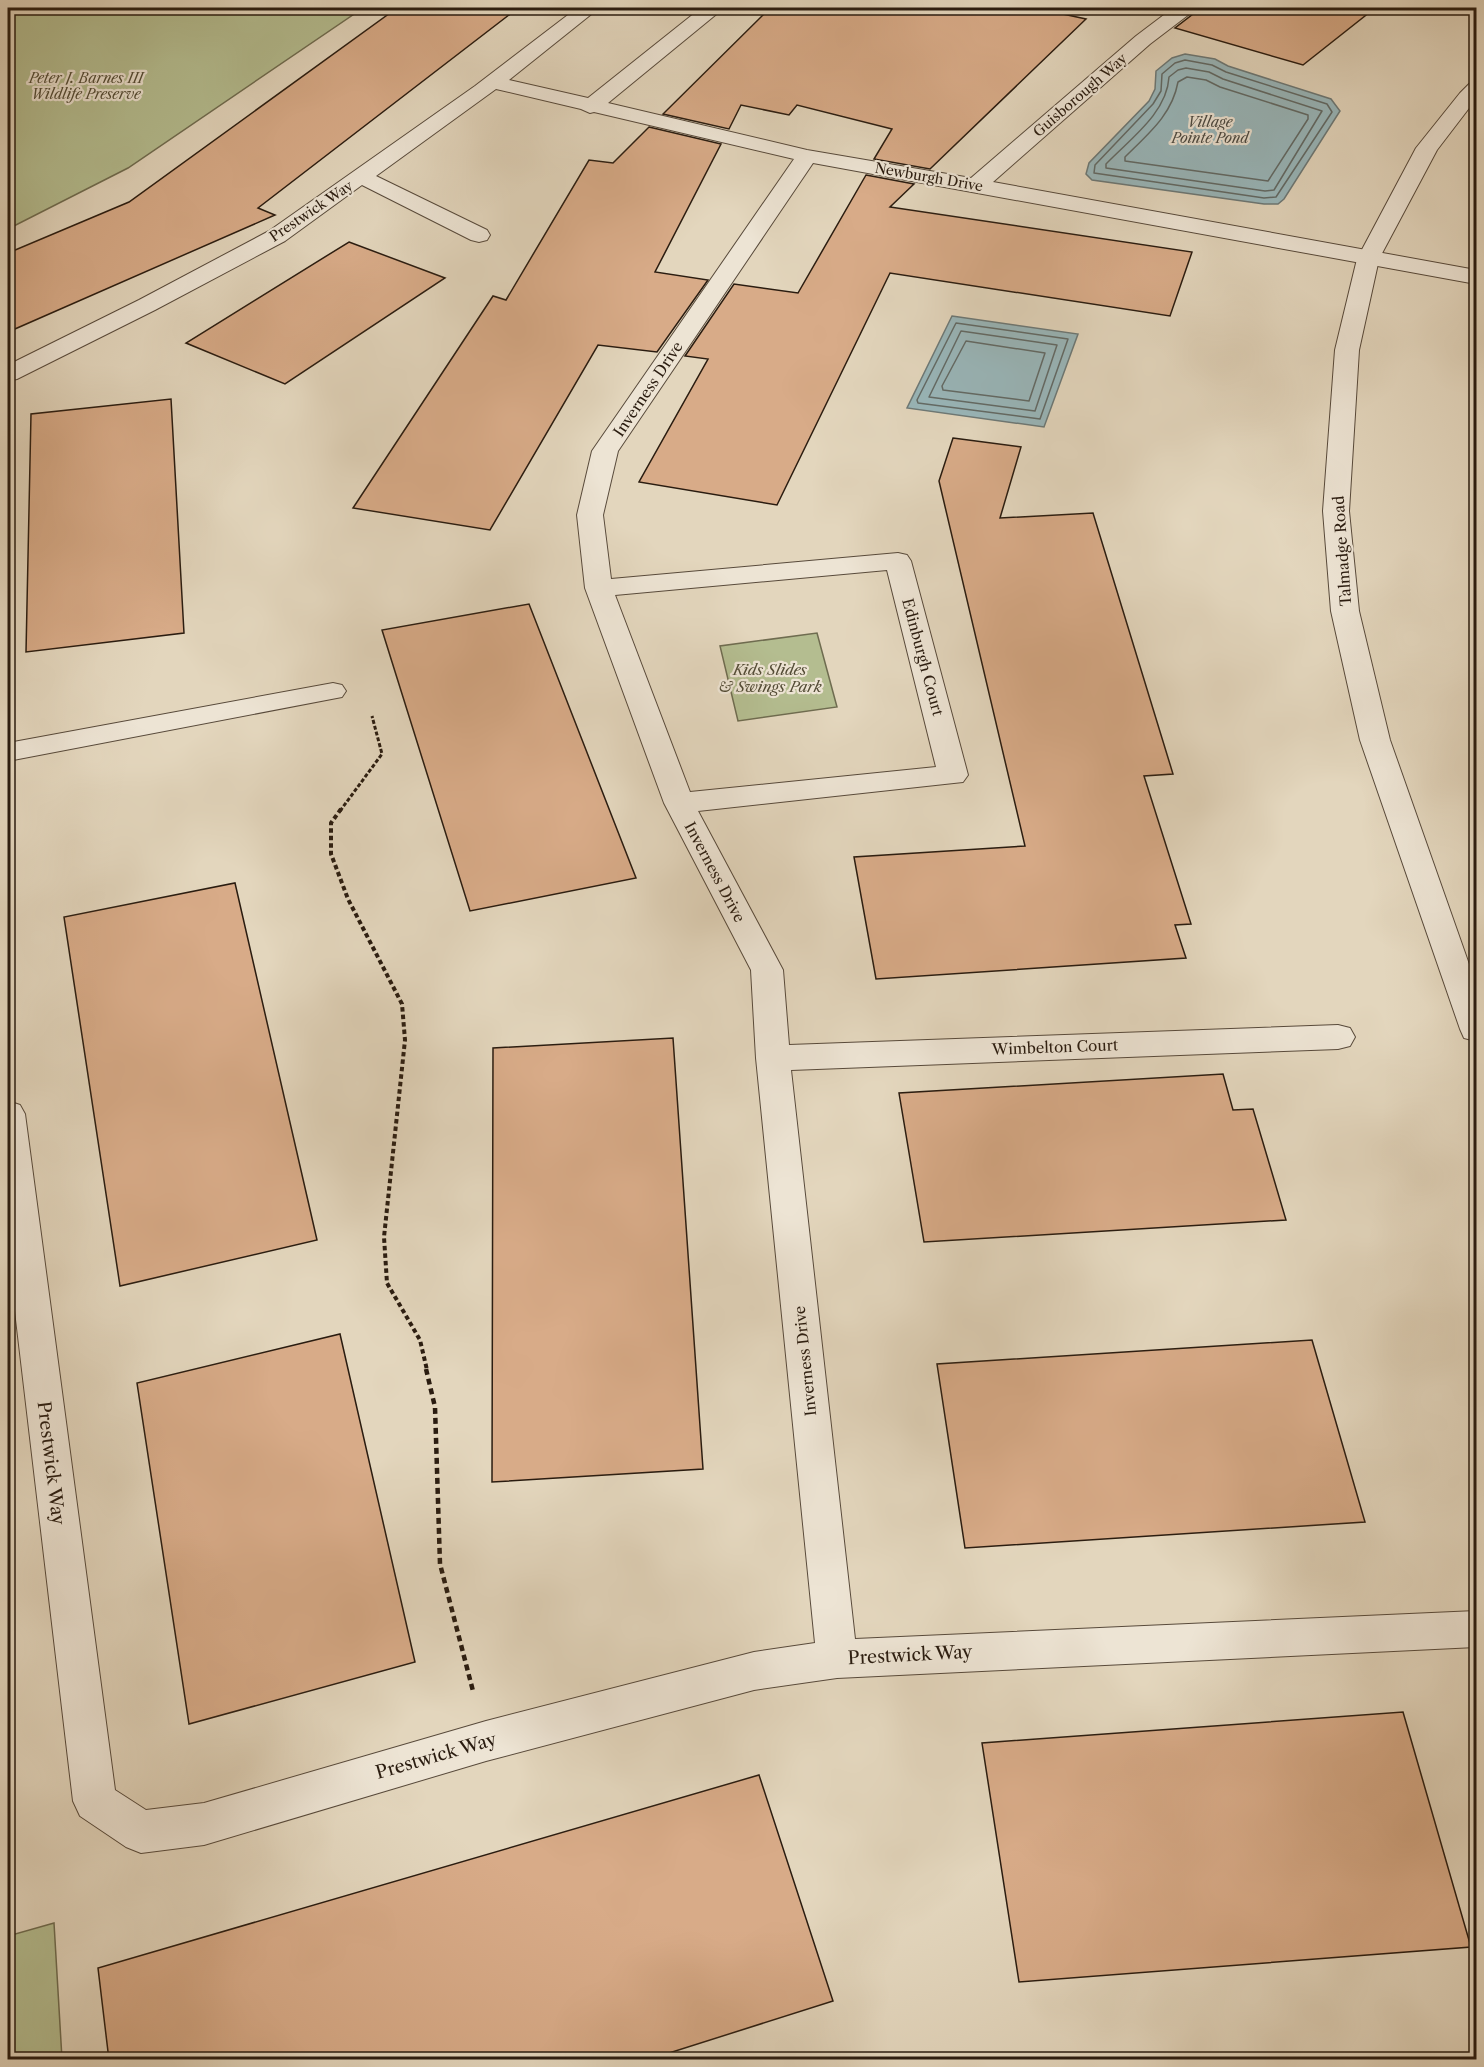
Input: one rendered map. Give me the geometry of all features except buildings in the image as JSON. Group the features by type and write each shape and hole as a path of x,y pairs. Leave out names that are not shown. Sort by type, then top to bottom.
{"street":[{"name":"Prestwick Way","path":"8,374 137,310 277,236 493,82 590,8"},
{"path":"590,106 712,8"},
{"name":"Guisborough Way","path":"976,184 1143,40 1185,8"},
{"name":"Newburgh Drive","path":"493,82 807,156 976,184 1368,259 1476,277"},
{"name":"Talmadge Road","path":"1476,88 1426,148 1368,259 1347,350 1336,511 1345,611 1375,740 1476,1029"},
{"name":"Inverness Drive","path":"807,156 605,451 590,515 599,588 679,803 767,970 772,1058 837,1659"},
{"path":"362,177 480,235"},
{"name":"Edinburgh Court","path":"599,588 898,561 953,775 679,803"},
{"name":"Wimbelton Court","path":"772,1058 1338,1036"},
{"name":"Prestwick Way","path":"8,1114 95,1801 141,1832 204,1824 486,1741 754,1671 837,1659 1476,1629"}],"lane":[{"path":"8,752 333,691"}],"path":[{"path":"333,691 361,685 374,722 381,754 331,823 331,854 348,899 402,1004 405,1040 384,1237 387,1284 420,1340 433,1396 440,1564 486,1741"}],"green space":[{"name":"Peter J. Barnes III Wildlife Preserve","path":"8,8 363,8 128,168 8,229"},
{"name":"Kids Slides & Swings Park","path":"817,633 837,707 738,721 720,646"},
{"path":"54,1923 62,2059 8,2059 8,1936"}],"water":[{"name":"Village Pointe Pond","path":"1185,54 1215,59 1228,66 1331,99 1340,111 1284,199 1278,204 1092,180 1086,174 1089,163 1149,101 1155,89 1156,71 1172,58"},
{"path":"952,316 1078,334 1044,427 907,408"}]}
